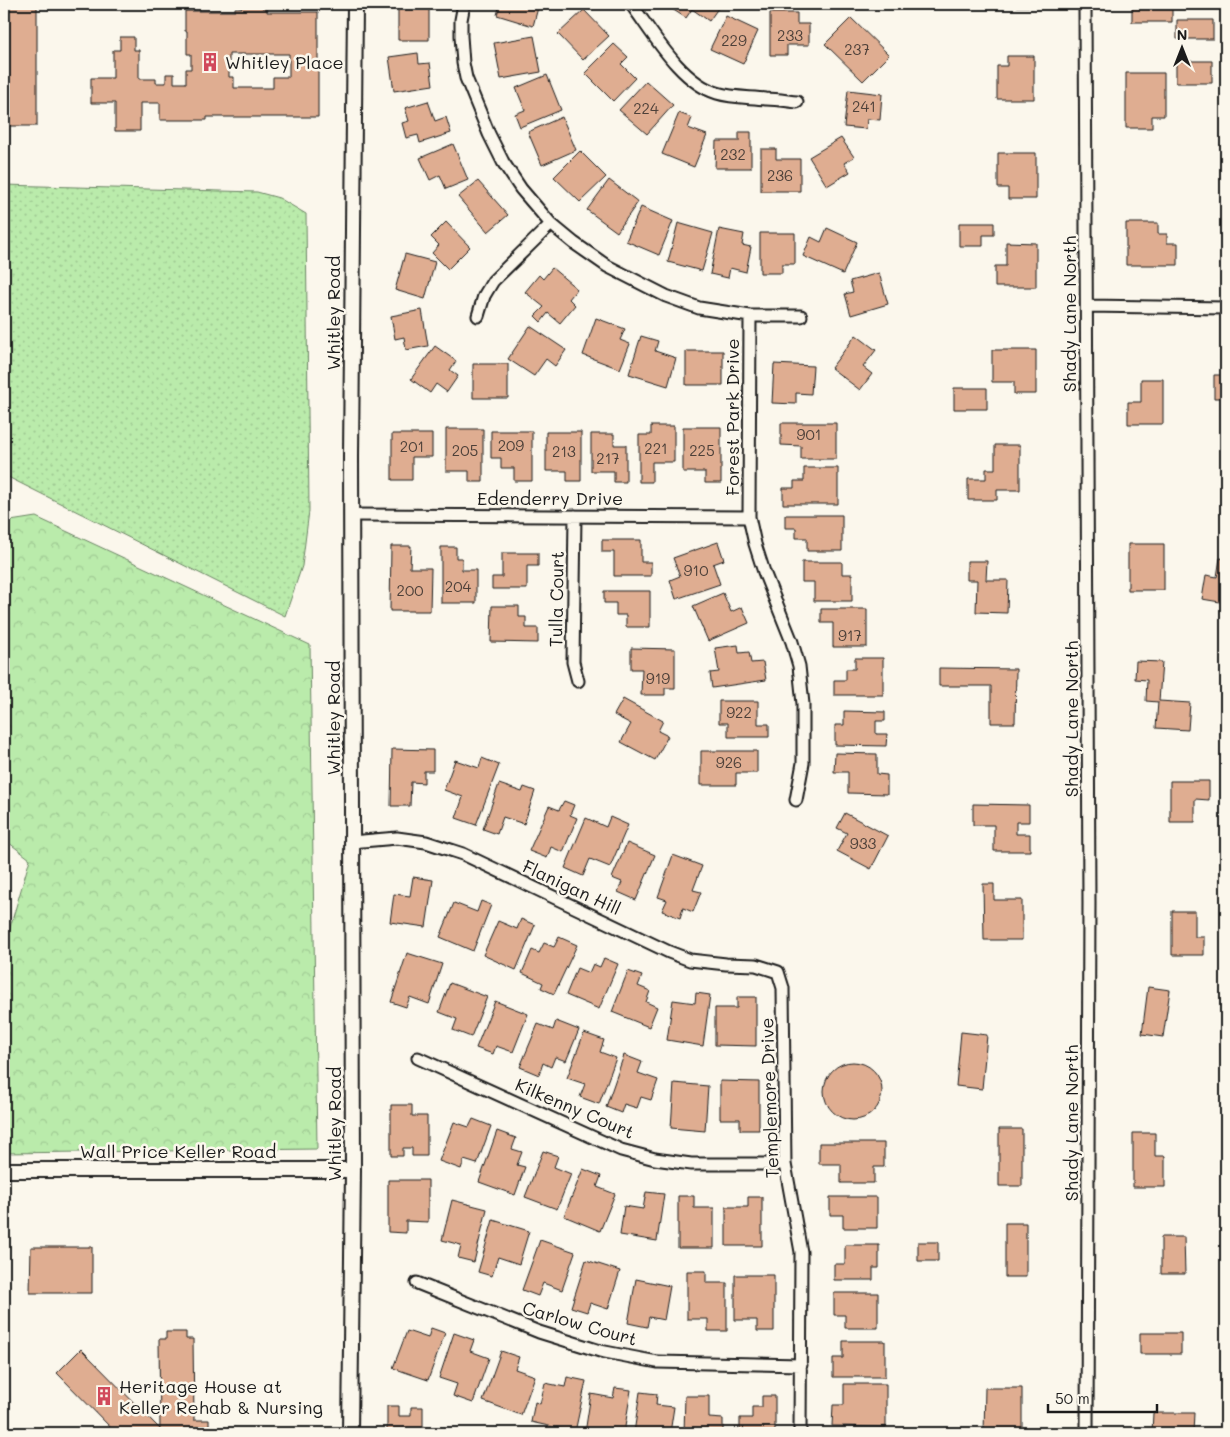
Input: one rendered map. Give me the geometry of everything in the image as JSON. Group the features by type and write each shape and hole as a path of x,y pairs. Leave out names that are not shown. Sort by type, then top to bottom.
{"street":[{"name":"Whitley Road","path":"350,1433 353,1170 351,515 355,4"},
{"path":"464,4 461,20 462,49 468,84 502,162 521,189 552,224 574,243 607,266 666,296 699,308 750,316 801,316"},
{"path":"630,4 677,66 696,83 716,93 742,98 765,98 797,102"},
{"name":"Shady Lane North","path":"1085,4 1090,892 1087,1433"},
{"path":"478,316 484,296 493,281 552,224"},
{"path":"1087,306 1226,308"},
{"name":"Forest Park Drive","path":"750,316 749,517 764,572 792,642 799,666 803,704 803,763 796,800"},
{"name":"Edenderry Drive","path":"351,515 749,517"},
{"name":"Tulla Court","path":"574,516 573,662 578,681"},
{"name":"Flanigan Hill","path":"351,842 397,838 426,842 463,854 669,952 690,960 756,965 778,972"},
{"name":"Templemore Drive","path":"778,972 783,988 785,1164 801,1252 800,1433"},
{"name":"Kilkenny Court","path":"418,1058 621,1150 655,1159 691,1164 785,1164"},
{"name":"Wall Price Keller Road","path":"4,1170 353,1170"},
{"name":"Carlow Court","path":"417,1283 539,1332 600,1351 657,1362 801,1365"}],"green space":[{"path":"4,185 257,192 279,198 306,214 309,511 302,566 285,616 4,475"},
{"path":"36,517 310,645 317,1149 4,1153 4,948 30,859 4,839 4,522"}],"building":[{"path":"4,4 37,4 37,126 4,126"},
{"name":"Whitley Place","path":"242,4 262,4 262,8 267,8 267,12 318,12 318,117 207,117 207,120 160,120 160,103 140,103 140,131 115,131 115,103 91,103 91,78 113,78 113,50 120,50 120,37 134,37 134,50 139,50 139,79 156,79 156,83 166,83 166,74 174,74 174,83 186,83 186,69 191,69 191,54 187,54 185,11 235,11 235,8 242,8","holes":["229,54 289,54 289,77 273,77 273,88 234,88 234,77 229,77"]},
{"path":"398,4 429,4 429,40 398,40"},
{"path":"500,4 539,4 533,26 497,15"},
{"path":"676,4 721,4 709,21 692,9 686,18 672,9"},
{"path":"993,4 1036,4 1036,6 993,6"},
{"path":"1132,4 1172,4 1172,22 1132,22"},
{"path":"584,10 609,36 583,60 558,34"},
{"path":"770,13 797,13 797,24 809,24 809,45 787,45 787,55 770,55"},
{"path":"726,16 758,31 743,64 710,49"},
{"path":"851,18 889,55 863,81 825,44"},
{"path":"1177,20 1213,20 1213,39 1177,39"},
{"path":"534,36 541,72 501,79 494,43"},
{"path":"614,44 628,57 621,64 635,78 613,101 585,73"},
{"path":"418,53 419,64 430,63 433,85 394,91 389,57"},
{"path":"1007,56 1034,56 1034,99 997,99 997,66 1007,66"},
{"path":"1176,61 1212,61 1212,83 1176,83"},
{"path":"1126,73 1164,73 1164,116 1152,116 1152,128 1126,128"},
{"path":"547,75 561,110 520,127 515,114 525,110 516,88"},
{"path":"646,81 673,105 647,134 619,110"},
{"path":"848,90 882,94 880,120 867,119 866,129 844,127"},
{"path":"428,101 435,121 446,117 451,133 420,143 418,135 406,138 402,123 409,121 405,108"},
{"path":"679,113 692,118 688,128 707,135 694,167 662,154"},
{"path":"562,117 576,150 542,165 528,132"},
{"path":"739,132 751,132 751,168 715,168 716,141 739,141"},
{"path":"841,138 854,157 844,163 850,172 827,186 809,157"},
{"path":"453,144 468,180 446,189 440,175 430,180 420,158"},
{"path":"761,149 776,149 776,159 800,159 800,191 761,191"},
{"path":"580,151 606,177 580,202 554,177"},
{"path":"998,153 1036,153 1036,199 1008,199 1008,188 998,188"},
{"path":"609,180 638,202 617,232 587,210"},
{"path":"478,181 508,215 488,232 458,197"},
{"path":"641,207 673,221 659,255 626,241"},
{"path":"446,222 470,247 448,269 432,253 439,245 431,237"},
{"path":"678,223 713,233 702,271 668,262"},
{"path":"959,223 994,223 994,235 983,235 983,246 959,246"},
{"path":"1126,223 1158,223 1158,234 1167,234 1167,243 1178,243 1178,265 1126,265"},
{"path":"1221,227 1226,227 1226,266 1221,266"},
{"path":"827,228 857,242 843,274 803,256 811,237 821,242"},
{"path":"719,229 744,234 742,245 751,247 746,272 730,268 728,278 710,274"},
{"path":"760,233 795,233 795,264 782,264 782,273 760,273"},
{"path":"1006,242 1036,243 1036,287 995,287 995,266 1006,266"},
{"path":"405,254 435,262 425,299 395,290"},
{"path":"552,268 577,289 569,299 575,305 560,323 548,313 541,322 535,316 544,307 525,292 539,275 543,279"},
{"path":"879,273 888,304 851,315 845,294 853,292 850,281"},
{"path":"422,310 428,346 406,350 404,337 395,339 391,316"},
{"path":"596,318 625,329 620,340 630,344 620,369 583,355"},
{"path":"530,326 566,350 555,366 546,359 534,376 508,359"},
{"path":"856,335 876,350 863,367 872,374 860,390 831,368"},
{"path":"641,336 658,341 655,351 676,358 668,386 629,374"},
{"path":"435,346 456,361 450,370 458,376 447,392 436,384 430,393 411,379"},
{"path":"992,350 1036,350 1036,394 1014,394 1014,382 992,382"},
{"path":"686,351 723,351 723,385 686,385"},
{"path":"473,364 508,364 508,398 473,398"},
{"path":"774,364 813,366 811,394 796,393 796,404 772,403"},
{"path":"1226,368 1226,398 1214,398 1214,375 1225,375"},
{"path":"1141,379 1163,379 1163,424 1128,424 1128,402 1141,402"},
{"path":"954,388 987,388 987,409 954,409"},
{"path":"781,423 836,423 836,459 801,459 801,446 781,445"},
{"path":"651,426 674,426 674,462 652,462 652,482 639,482 639,435 651,435"},
{"path":"683,427 721,427 721,483 705,483 705,472 683,472"},
{"path":"446,429 483,429 483,482 469,482 469,471 446,471"},
{"path":"491,431 532,431 532,481 514,481 514,468 501,468 501,458 491,458"},
{"path":"546,432 581,432 581,481 567,481 567,471 546,471"},
{"path":"392,434 432,434 432,457 412,457 412,480 392,480"},
{"path":"591,434 614,434 614,445 626,445 626,482 614,482 614,471 591,471"},
{"path":"995,445 1020,445 1020,490 997,490 997,500 968,500 968,479 986,479 986,469 995,469"},
{"path":"804,468 838,468 838,504 783,504 783,488 794,488 794,481 804,481"},
{"path":"785,515 842,515 842,551 807,551 807,538 796,538 796,528 785,528"},
{"path":"602,540 641,540 641,562 651,562 651,576 614,576 614,552 602,552"},
{"path":"718,542 724,560 713,564 720,584 676,599 670,580 680,576 673,558"},
{"path":"1128,544 1164,544 1164,590 1128,590"},
{"path":"391,546 411,546 410,568 431,568 430,611 390,611"},
{"path":"441,547 456,547 456,558 462,558 462,570 476,570 476,603 441,603"},
{"path":"502,553 538,553 538,566 527,566 527,589 492,589 492,577 502,577"},
{"path":"1220,558 1226,559 1226,603 1202,599 1206,575 1217,577"},
{"path":"967,561 987,561 986,580 1008,580 1007,613 976,612 977,580 967,580"},
{"path":"802,562 842,562 842,574 852,574 852,601 814,601 814,582 802,582"},
{"path":"604,591 650,591 650,627 626,627 626,615 616,615 616,603 604,603"},
{"path":"723,593 731,612 742,607 749,623 708,641 693,606"},
{"path":"492,606 519,606 519,617 526,617 526,628 538,628 538,643 491,642"},
{"path":"821,609 867,609 867,647 833,647 833,623 821,623"},
{"path":"738,645 739,653 749,652 751,663 763,662 766,680 712,688 710,673 719,672 715,648"},
{"path":"631,648 675,649 675,688 665,688 665,695 641,695 642,669 631,669"},
{"path":"855,658 883,658 883,695 834,695 834,680 846,680 846,669 855,669"},
{"path":"1136,661 1162,662 1159,701 1190,703 1188,730 1156,728 1158,702 1146,701 1147,680 1135,679"},
{"path":"939,668 1016,669 1015,723 991,723 991,686 939,686"},
{"path":"623,699 663,721 658,731 668,736 655,760 621,742 631,724 614,715"},
{"path":"719,701 758,701 758,724 769,724 769,737 728,737 728,723 719,723"},
{"path":"844,711 885,712 885,721 876,721 876,734 887,734 886,746 835,745 835,725 844,725"},
{"path":"392,749 433,750 433,771 424,771 424,783 411,782 410,806 391,806"},
{"path":"701,751 757,751 757,773 736,773 736,785 701,785"},
{"path":"835,753 877,754 877,774 887,775 887,794 848,793 848,772 834,772"},
{"path":"482,758 499,765 476,825 456,818 463,797 444,790 455,760 479,768"},
{"path":"1170,781 1209,781 1209,800 1195,799 1195,822 1170,822"},
{"path":"499,784 522,792 524,787 535,791 524,824 503,817 497,834 483,829"},
{"path":"564,801 574,805 570,815 577,818 563,852 551,847 547,858 529,851 549,806 559,810"},
{"path":"973,804 1029,805 1029,822 1016,822 1016,834 1030,834 1030,851 994,851 994,825 973,825"},
{"path":"845,813 888,836 871,869 837,851 847,833 837,828"},
{"path":"610,817 628,825 610,867 590,859 583,876 565,868 586,818 606,827"},
{"path":"627,843 655,855 636,900 618,892 622,882 612,878"},
{"path":"673,855 702,866 693,890 701,892 693,912 683,908 680,918 662,911 667,900 658,897"},
{"path":"413,877 433,880 426,927 390,922 394,894 410,896"},
{"path":"983,884 994,884 994,900 1022,900 1022,940 984,940"},
{"path":"481,901 491,905 473,951 440,937 454,903 477,912"},
{"path":"1172,911 1195,911 1195,937 1204,937 1204,955 1172,955"},
{"path":"521,919 535,925 516,970 483,955 498,921 517,929"},
{"path":"559,937 577,945 554,994 541,988 543,983 522,973 532,950 539,953 544,943 554,947"},
{"path":"407,953 442,964 429,1004 410,997 406,1007 391,1002"},
{"path":"604,958 618,964 599,1009 566,995 577,968 589,973 593,964 600,967"},
{"path":"628,971 642,976 638,986 650,991 646,1002 657,1007 649,1027 612,1012"},
{"path":"450,983 487,997 471,1037 453,1030 457,1019 439,1012"},
{"path":"1148,987 1170,990 1163,1037 1142,1034"},
{"path":"696,993 710,995 703,1046 667,1040 673,1000 695,1003"},
{"path":"737,997 756,997 756,1046 715,1045 715,1008 737,1008"},
{"path":"495,1001 528,1014 513,1052 496,1046 493,1054 476,1048"},
{"path":"556,1021 579,1030 566,1061 555,1057 551,1067 543,1063 539,1075 520,1067 538,1024 553,1030"},
{"path":"961,1032 987,1035 982,1089 956,1086"},
{"path":"584,1033 604,1040 600,1052 616,1058 599,1104 580,1097 585,1084 567,1078"},
{"path":"624,1055 642,1062 638,1073 658,1080 651,1100 641,1097 637,1108 624,1104 621,1113 606,1107"},
{"path":"853,1062 869,1067 877,1075 882,1091 877,1107 869,1115 853,1120 837,1115 829,1107 824,1091 829,1075 837,1067"},
{"path":"720,1081 759,1082 759,1130 740,1130 740,1119 720,1119"},
{"path":"674,1083 708,1086 705,1131 671,1128"},
{"path":"391,1105 412,1105 412,1116 427,1116 427,1156 412,1156 412,1148 403,1148 403,1156 391,1156"},
{"path":"473,1119 491,1126 477,1164 464,1160 461,1169 439,1161 454,1122 469,1127"},
{"path":"999,1129 1022,1129 1022,1186 999,1186"},
{"path":"497,1131 516,1138 512,1149 522,1152 517,1165 525,1167 515,1195 479,1182"},
{"path":"1133,1133 1155,1133 1155,1156 1165,1156 1165,1187 1133,1187"},
{"path":"819,1143 884,1143 884,1167 874,1167 874,1183 841,1183 841,1164 819,1164"},
{"path":"543,1151 558,1156 554,1167 571,1174 557,1209 525,1197"},
{"path":"583,1169 601,1176 597,1187 615,1194 600,1231 564,1216"},
{"path":"388,1180 428,1180 428,1222 406,1221 406,1233 388,1232"},
{"path":"646,1192 664,1194 657,1241 620,1235 624,1206 643,1209"},
{"path":"678,1196 694,1196 694,1208 714,1208 714,1248 678,1248"},
{"path":"748,1197 762,1197 762,1246 726,1246 726,1207 748,1207"},
{"path":"830,1197 877,1197 877,1228 843,1228 843,1215 830,1215"},
{"path":"452,1200 487,1209 474,1262 458,1258 461,1245 442,1240"},
{"path":"493,1220 529,1231 519,1264 498,1257 492,1276 478,1272"},
{"path":"1005,1223 1026,1223 1026,1277 1005,1277"},
{"path":"1161,1237 1184,1237 1185,1274 1161,1274"},
{"path":"540,1240 575,1252 562,1290 543,1283 538,1296 522,1290"},
{"path":"918,1242 938,1242 938,1261 918,1261"},
{"path":"845,1245 879,1245 879,1268 873,1268 873,1280 834,1280 834,1264 845,1264"},
{"path":"31,1247 92,1247 92,1293 30,1293"},
{"path":"586,1260 620,1271 608,1309 590,1303 587,1312 571,1307"},
{"path":"687,1271 706,1271 706,1283 727,1283 727,1331 708,1331 708,1319 687,1319"},
{"path":"735,1275 774,1275 774,1331 757,1331 757,1320 735,1320"},
{"path":"636,1279 670,1286 664,1320 649,1317 647,1327 628,1323"},
{"path":"834,1293 878,1293 878,1328 845,1328 845,1315 834,1315"},
{"path":"431,1328 445,1333 428,1380 393,1368 407,1331 428,1338"},
{"name":"Heritage House at Keller Rehab & Nursing","path":"166,1332 186,1332 186,1339 193,1339 194,1420 209,1420 209,1433 116,1433 57,1373 81,1349 160,1429 159,1339 166,1339"},
{"path":"454,1333 474,1340 470,1351 489,1358 473,1403 453,1396 457,1384 439,1378"},
{"path":"1140,1333 1181,1333 1181,1354 1140,1354"},
{"path":"843,1341 885,1341 885,1377 833,1377 833,1358 843,1358"},
{"path":"501,1351 519,1357 515,1369 535,1376 521,1415 483,1401"},
{"path":"567,1377 586,1381 575,1432 531,1422 535,1402 540,1404 545,1383 565,1387"},
{"path":"844,1384 886,1384 886,1427 832,1426 833,1405 844,1405"},
{"path":"615,1388 631,1390 624,1433 585,1433 591,1394 613,1398"},
{"path":"985,1388 1022,1388 1022,1433 984,1433"},
{"path":"640,1392 657,1394 656,1405 674,1407 670,1433 634,1433"},
{"path":"685,1396 709,1396 709,1418 723,1419 723,1433 684,1433"},
{"path":"762,1396 775,1396 775,1433 740,1433 740,1418 752,1418 752,1407 762,1407"},
{"path":"387,1406 399,1406 399,1416 411,1416 411,1407 423,1407 423,1433 387,1433"},
{"path":"1153,1413 1194,1413 1193,1433 1152,1433"}],"place":[{"name":"Whitley Place","path":"210,62"},
{"name":"Heritage House at Keller Rehab & Nursing","path":"104,1396"}]}
